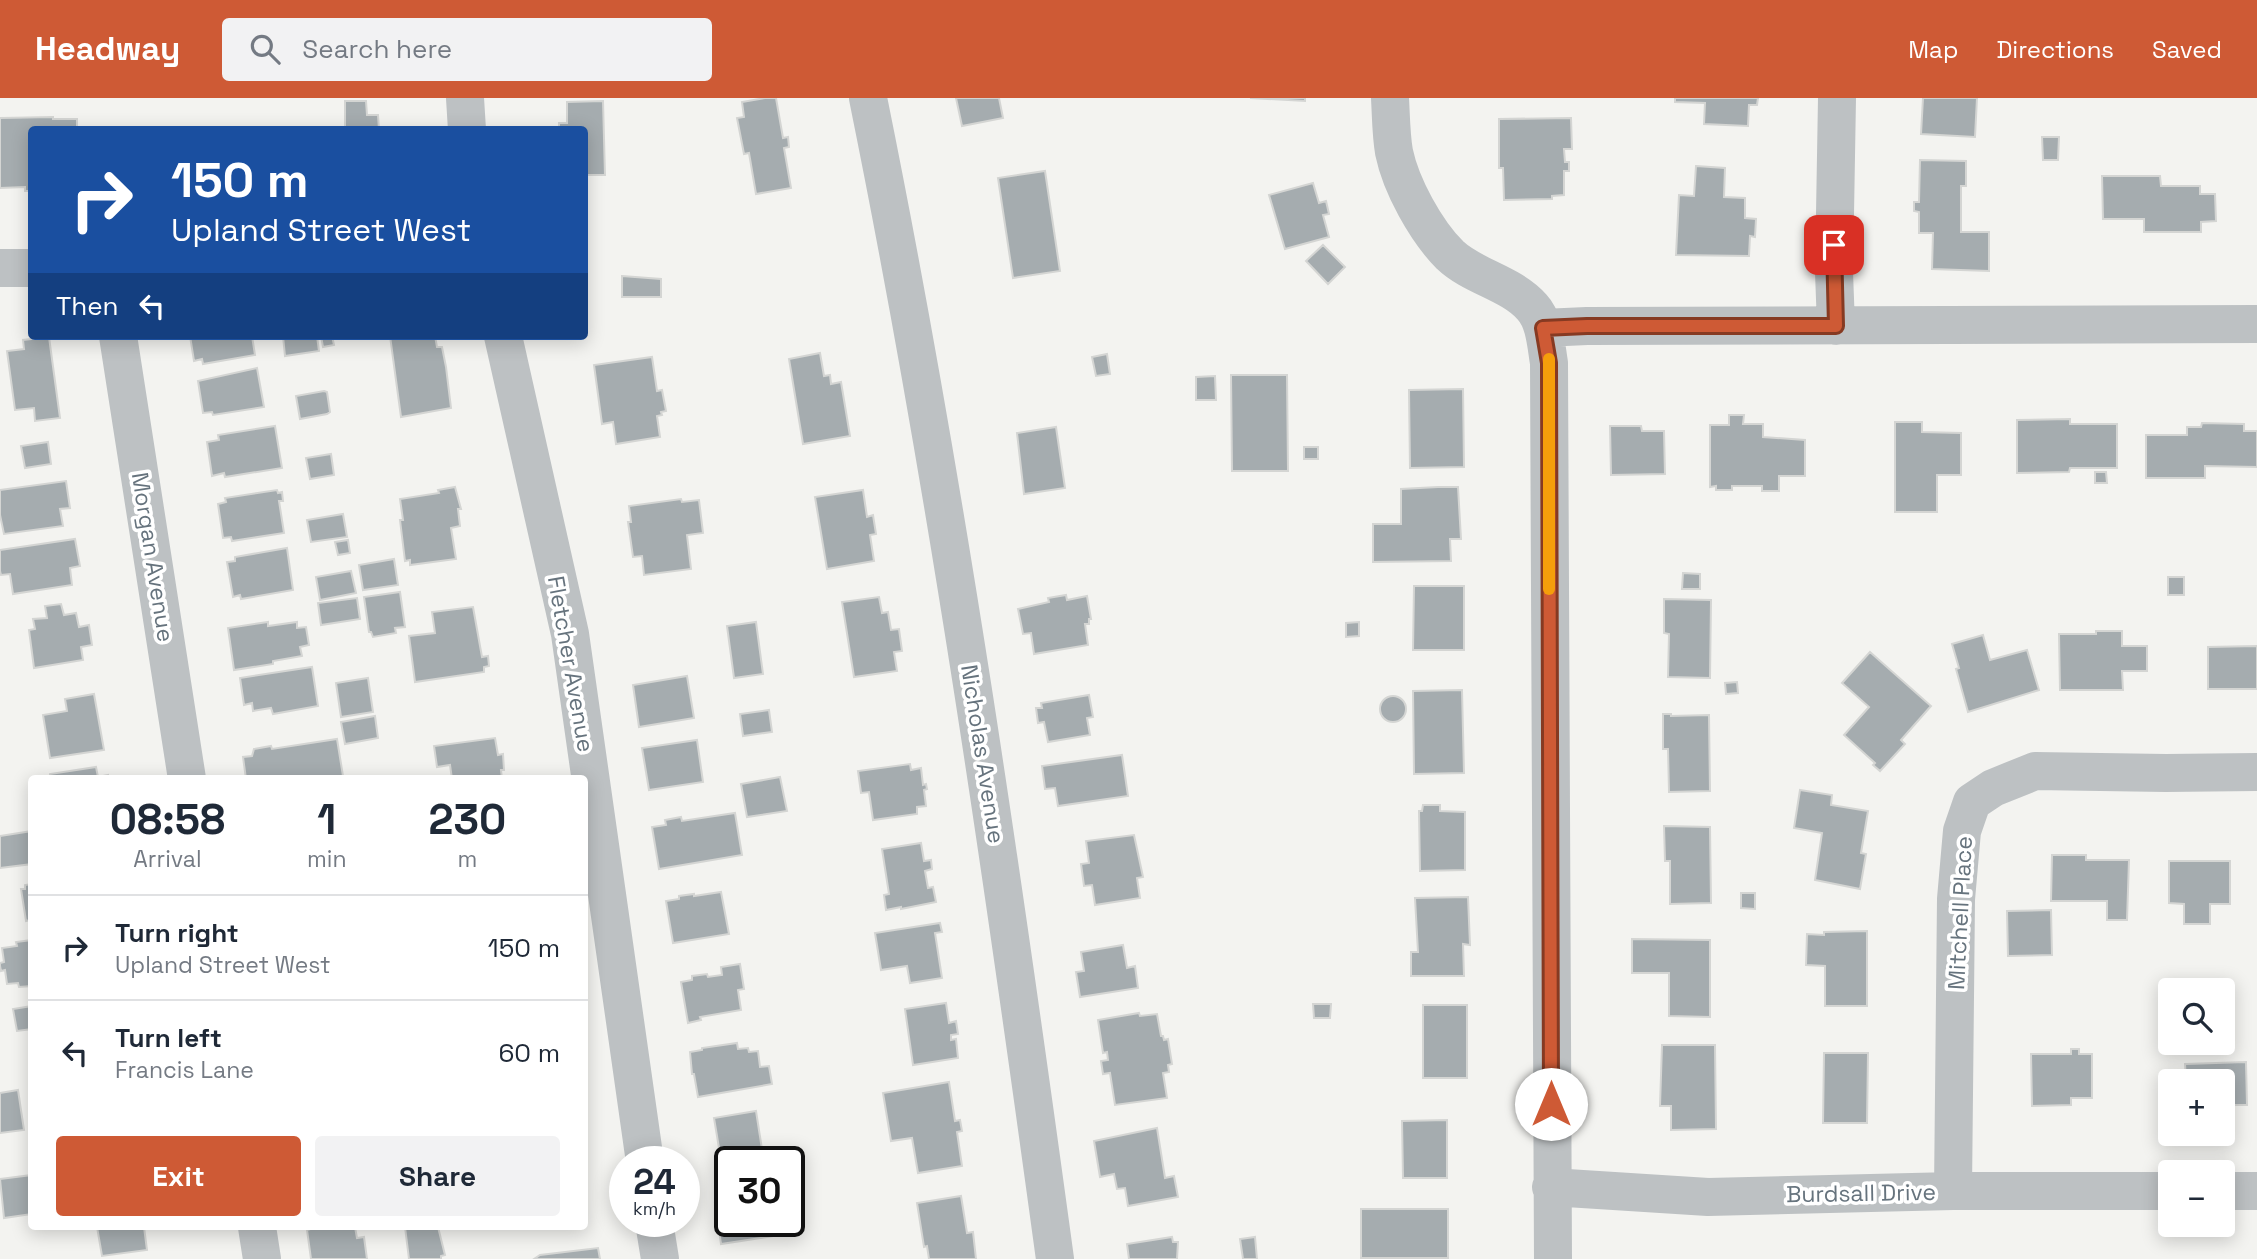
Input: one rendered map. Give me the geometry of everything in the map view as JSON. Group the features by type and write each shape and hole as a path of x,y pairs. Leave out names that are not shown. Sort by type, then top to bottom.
{"street":[{"path":"465,98 467,126"},
{"name":"Nicholas Avenue","path":"868,98 899,250 977,708 1055,1259"},
{"path":"1390,98 1394,152 1408,190 1430,231 1452,256 1532,307 1543,328 1549,363 1553,1259"},
{"path":"1836,326 1834,272 1837,98"},
{"path":"0,268 28,268"},
{"path":"1543,328 2257,324"},
{"name":"Morgan Avenue","path":"119,340 186,775"},
{"name":"Fletcher Avenue","path":"504,340 570,634 643,1146"},
{"name":"Mitchell Place","path":"1953,1191 1956,899 1962,831 1972,802 1993,788 2035,771 2257,772"},
{"name":"Burdsall Drive","path":"1551,1187 1708,1197 1953,1191 2158,1191"},
{"path":"2235,1191 2257,1191"},
{"path":"257,1230 262,1259"},
{"path":"656,1237 660,1259"}],"building":[{"path":"776,98 783,138 788,137 789,147 784,148 791,188 756,194 749,153 744,154 737,118 744,117 742,102"},
{"path":"956,98 999,98 1003,118 962,126"},
{"path":"1250,98 1305,98 1305,101"},
{"path":"1675,98 1758,98 1757,105 1749,105 1748,126 1704,124 1705,103 1675,102"},
{"path":"1923,98 1977,98 1975,137 1921,134"},
{"path":"345,101 366,101 367,115 378,115 379,126 345,126"},
{"path":"603,101 605,175 588,175 588,126 559,126 559,123 567,123 567,102"},
{"path":"0,118 77,119 77,126 28,126 28,191 25,191 25,187 0,188"},
{"path":"1571,118 1572,149 1564,149 1569,171 1564,171 1564,195 1552,196 1552,199 1504,200 1503,168 1499,168 1499,119"},
{"path":"2042,137 2059,137 2058,160 2043,160"},
{"path":"1920,160 1966,161 1966,186 1961,186 1961,232 1989,232 1989,271 1932,269 1933,233 1919,233 1919,212 1914,211 1914,202 1919,202"},
{"path":"1696,166 1725,168 1724,197 1745,198 1745,218 1756,219 1755,237 1750,236 1749,256 1676,255 1679,195 1694,196"},
{"path":"1045,171 1060,271 1013,278 998,178"},
{"path":"2102,176 2160,176 2161,186 2200,186 2200,194 2215,194 2216,221 2201,222 2201,232 2144,232 2144,219 2103,219"},
{"path":"1313,183 1319,203 1326,201 1329,214 1323,215 1329,237 1285,249 1269,195"},
{"path":"1323,245 1345,267 1328,284 1306,261"},
{"path":"622,276 661,279 661,297 622,297"},
{"path":"23,340 49,340 60,418 35,421 34,408 15,410 7,351 24,349"},
{"path":"191,340 253,340 255,355 203,364 202,359 194,361"},
{"path":"283,340 318,340 319,351 285,356"},
{"path":"322,340 333,340 334,345 323,347"},
{"path":"391,340 436,340 437,347 442,347 451,408 401,417"},
{"path":"820,353 824,376 830,375 831,384 841,382 850,436 803,444 789,359"},
{"path":"1107,354 1110,374 1096,376 1092,357"},
{"path":"652,357 657,391 662,390 666,411 657,416 660,437 616,444 613,422 602,424 594,365"},
{"path":"257,368 264,407 213,415 212,412 203,413 198,381"},
{"path":"1231,375 1287,375 1288,471 1232,471"},
{"path":"1215,376 1216,400 1196,400 1196,377"},
{"path":"1463,389 1464,467 1410,468 1409,390"},
{"path":"327,392 330,412 300,419 296,396"},
{"path":"1729,415 1744,415 1743,424 1763,424 1763,437 1805,440 1805,476 1779,476 1779,491 1762,491 1762,486 1732,486 1732,490 1716,490 1716,486 1710,487 1710,425 1729,425"},
{"path":"2070,419 2070,424 2117,424 2117,468 2070,468 2069,472 2017,473 2017,420"},
{"path":"1895,422 1922,422 1922,432 1961,433 1961,475 1937,475 1937,512 1895,512"},
{"path":"2202,423 2244,424 2244,431 2257,431 2257,467 2205,466 2205,478 2146,478 2146,435 2187,435 2187,427 2201,427"},
{"path":"275,426 282,468 225,477 224,473 212,476 207,442 219,440 218,435"},
{"path":"1610,426 1641,426 1642,431 1664,431 1665,474 1611,475"},
{"path":"1056,427 1065,488 1024,494 1017,433"},
{"path":"48,442 51,464 25,468 21,446"},
{"path":"1304,447 1318,447 1318,459 1304,459"},
{"path":"331,454 334,475 310,479 306,458"},
{"path":"2095,472 2106,472 2107,483 2095,483"},
{"path":"66,481 70,508 60,509 63,526 4,534 0,515 0,490"},
{"path":"455,487 461,509 458,509 460,526 451,528 456,559 410,565 410,560 405,561 400,499 439,493 438,490"},
{"path":"1458,487 1461,539 1450,539 1451,561 1373,562 1373,524 1401,524 1401,489"},
{"path":"277,490 278,493 282,492 283,501 279,501 284,533 232,541 231,537 223,538 218,504 226,502 225,498"},
{"path":"863,490 867,517 873,515 876,534 870,535 874,561 827,569 815,497"},
{"path":"681,499 682,502 699,500 703,533 687,535 691,569 644,575 642,556 633,557 628,522 631,522 629,506"},
{"path":"343,514 347,537 311,542 307,520"},
{"path":"75,539 80,566 70,568 72,585 13,594 10,574 1,575 0,550"},
{"path":"348,540 350,553 338,555 335,542"},
{"path":"287,548 293,590 241,599 240,595 233,597 227,562 235,561 235,557"},
{"path":"394,559 398,585 363,590 359,565"},
{"path":"351,571 356,593 320,600 316,577"},
{"path":"1683,573 1700,574 1700,589 1682,589"},
{"path":"2168,577 2184,577 2184,595 2168,595"},
{"path":"1414,586 1464,586 1464,650 1413,650"},
{"path":"400,592 405,627 395,628 396,633 373,637 369,632 364,597"},
{"path":"1066,595 1067,600 1087,596 1091,619 1089,624 1085,624 1088,645 1034,654 1031,633 1023,634 1018,609 1049,602 1048,598"},
{"path":"879,597 882,613 888,612 891,630 899,629 902,651 894,652 897,671 854,677 842,602"},
{"path":"357,598 360,619 321,625 318,603"},
{"path":"1664,599 1711,600 1710,678 1668,677 1669,634 1664,633"},
{"path":"61,604 64,615 76,613 79,627 89,625 92,645 81,647 83,660 34,668 29,630 35,629 33,619 47,618 45,606"},
{"path":"473,607 482,657 488,656 489,666 484,667 484,672 415,682 409,636 435,633 432,612"},
{"path":"268,622 268,626 297,622 297,628 306,627 309,645 300,647 302,656 234,670 228,628"},
{"path":"756,622 763,674 734,678 727,626"},
{"path":"1359,622 1359,636 1346,637 1346,623"},
{"path":"2096,631 2122,631 2122,646 2147,646 2147,671 2122,671 2123,690 2060,690 2059,634 2096,634"},
{"path":"1983,635 1990,660 2027,650 2039,690 1968,712 1952,644"},
{"path":"2257,646 2257,689 2208,689 2208,647"},
{"path":"1870,652 1931,706 1901,740 1905,744 1880,771 1873,765 1875,763 1844,735 1869,707 1842,683"},
{"path":"312,667 318,706 273,714 271,708 253,711 252,703 244,705 240,678"},
{"path":"687,676 694,718 639,727 633,685"},
{"path":"368,678 373,712 341,717 336,683"},
{"path":"1737,682 1738,693 1726,694 1725,683"},
{"path":"1462,690 1464,773 1414,774 1413,691"},
{"path":"94,694 104,750 50,758 43,715 67,711 65,699"},
{"path":"1089,695 1093,717 1087,718 1090,735 1048,742 1044,722 1038,723 1036,708 1042,708 1041,703"},
{"path":"1393,696 1402,700 1406,709 1402,718 1393,722 1384,718 1380,709 1384,700"},
{"path":"769,710 772,732 743,736 740,714"},
{"path":"1663,714 1709,715 1710,791 1669,792 1668,749 1663,749"},
{"path":"375,716 378,738 345,744 341,722"},
{"path":"495,738 498,755 503,754 504,770 501,770 502,775 451,775 450,765 437,767 434,746"},
{"path":"337,739 343,775 245,775 243,757 252,756 254,749 271,746 272,749"},
{"path":"697,740 703,782 649,790 642,748"},
{"path":"1122,755 1128,796 1058,806 1055,788 1045,789 1042,766"},
{"path":"910,764 911,770 921,768 923,785 926,784 927,789 924,790 926,806 917,807 917,814 873,820 869,792 861,793 858,771"},
{"path":"96,767 98,775 50,775"},
{"path":"780,777 787,811 747,817 741,784"},
{"path":"1800,790 1832,795 1831,805 1868,811 1861,853 1866,854 1860,889 1815,880 1822,833 1794,828"},
{"path":"1423,805 1440,805 1440,811 1465,812 1465,870 1420,871 1419,811 1422,811"},
{"path":"735,813 742,855 659,869 652,827 666,825 665,820 681,817 682,821"},
{"path":"1664,826 1710,827 1711,903 1670,904 1670,861 1665,861"},
{"path":"28,832 28,864 0,868 0,836"},
{"path":"1134,835 1143,877 1137,878 1140,898 1095,905 1092,885 1084,886 1081,864 1089,863 1086,841"},
{"path":"921,843 924,861 931,860 932,869 925,871 928,888 933,887 936,902 886,910 884,895 889,894 882,849"},
{"path":"2052,855 2086,855 2086,860 2129,860 2127,920 2107,920 2107,901 2051,901"},
{"path":"2169,861 2230,861 2230,904 2210,904 2210,924 2184,924 2184,904 2169,903"},
{"path":"25,885 28,885 26,921 21,889 25,889"},
{"path":"721,892 729,934 673,943 666,901 679,899 679,896"},
{"path":"1741,893 1755,893 1755,909 1741,908"},
{"path":"1468,897 1470,945 1463,944 1464,976 1411,976 1411,952 1418,952 1415,898"},
{"path":"2051,910 2052,955 2008,956 2007,911"},
{"path":"940,923 942,932 935,933 942,978 910,983 907,966 881,970 875,933"},
{"path":"1867,931 1867,1006 1825,1006 1825,966 1806,965 1807,934"},
{"path":"1632,939 1710,940 1710,1017 1669,1016 1669,973 1632,973"},
{"path":"28,940 28,986 19,987 18,983 7,984 5,970 1,971 0,963 4,962 2,948 17,946 16,942"},
{"path":"1123,945 1127,968 1135,966 1138,988 1080,997 1076,972 1084,971 1081,952"},
{"path":"740,964 744,989 738,990 741,1010 700,1017 701,1020 688,1023 681,982 692,980 692,976 722,975 721,967"},
{"path":"946,1003 949,1023 956,1021 958,1034 951,1035 951,1040 956,1039 958,1058 913,1065 905,1009"},
{"path":"1313,1004 1331,1004 1330,1018 1314,1018"},
{"path":"1423,1005 1467,1005 1467,1078 1423,1078"},
{"path":"28,1007 28,1030 17,1031 13,1009"},
{"path":"1139,1013 1140,1016 1157,1014 1161,1036 1164,1040 1168,1039 1172,1064 1168,1065 1169,1072 1163,1073 1167,1098 1115,1105 1110,1073 1103,1074 1101,1061 1108,1060 1107,1052 1103,1053 1098,1020"},
{"path":"737,1043 738,1049 758,1051 760,1067 769,1066 772,1084 698,1097 690,1052"},
{"path":"1662,1045 1715,1045 1716,1129 1671,1130 1671,1106 1660,1106"},
{"path":"2071,1049 2079,1049 2079,1054 2092,1054 2092,1098 2071,1098 2071,1105 2032,1106 2031,1054 2071,1054"},
{"path":"1824,1053 1868,1053 1867,1123 1823,1123"},
{"path":"2246,1062 2247,1105 2235,1105 2235,1069 2185,1069 2185,1064"},
{"path":"949,1082 955,1121 960,1120 962,1131 957,1132 962,1166 918,1173 912,1138 891,1141 883,1093"},
{"path":"18,1090 24,1130 0,1133 0,1093"},
{"path":"756,1111 761,1146 719,1146 714,1118"},
{"path":"1447,1120 1447,1178 1403,1178 1402,1121"},
{"path":"1157,1128 1165,1178 1174,1176 1178,1197 1128,1206 1125,1188 1117,1189 1114,1174 1100,1177 1094,1141"},
{"path":"28,1176 28,1215 4,1218 0,1179"},
{"path":"961,1196 967,1233 973,1232 976,1259 929,1259 927,1246 924,1247 917,1203"},
{"path":"1361,1209 1448,1209 1448,1258 1361,1258"},
{"path":"98,1230 144,1230 147,1250 102,1256"},
{"path":"307,1230 356,1230 357,1238 364,1237 367,1259 311,1259"},
{"path":"405,1230 439,1230 445,1255 441,1256 441,1259 409,1259"},
{"path":"720,1237 767,1237 721,1244"},
{"path":"1172,1237 1173,1242 1178,1242 1177,1259 1129,1259 1127,1244"},
{"path":"1255,1237 1257,1259 1243,1259 1240,1239"},
{"path":"598,1248 600,1259 534,1259 540,1255"}],"slow traffic":[{"path":"1549,359 1549,589"}],"route":[{"path":"1551,1104 1549,363 1543,328 1836,326 1834,245"}]}
